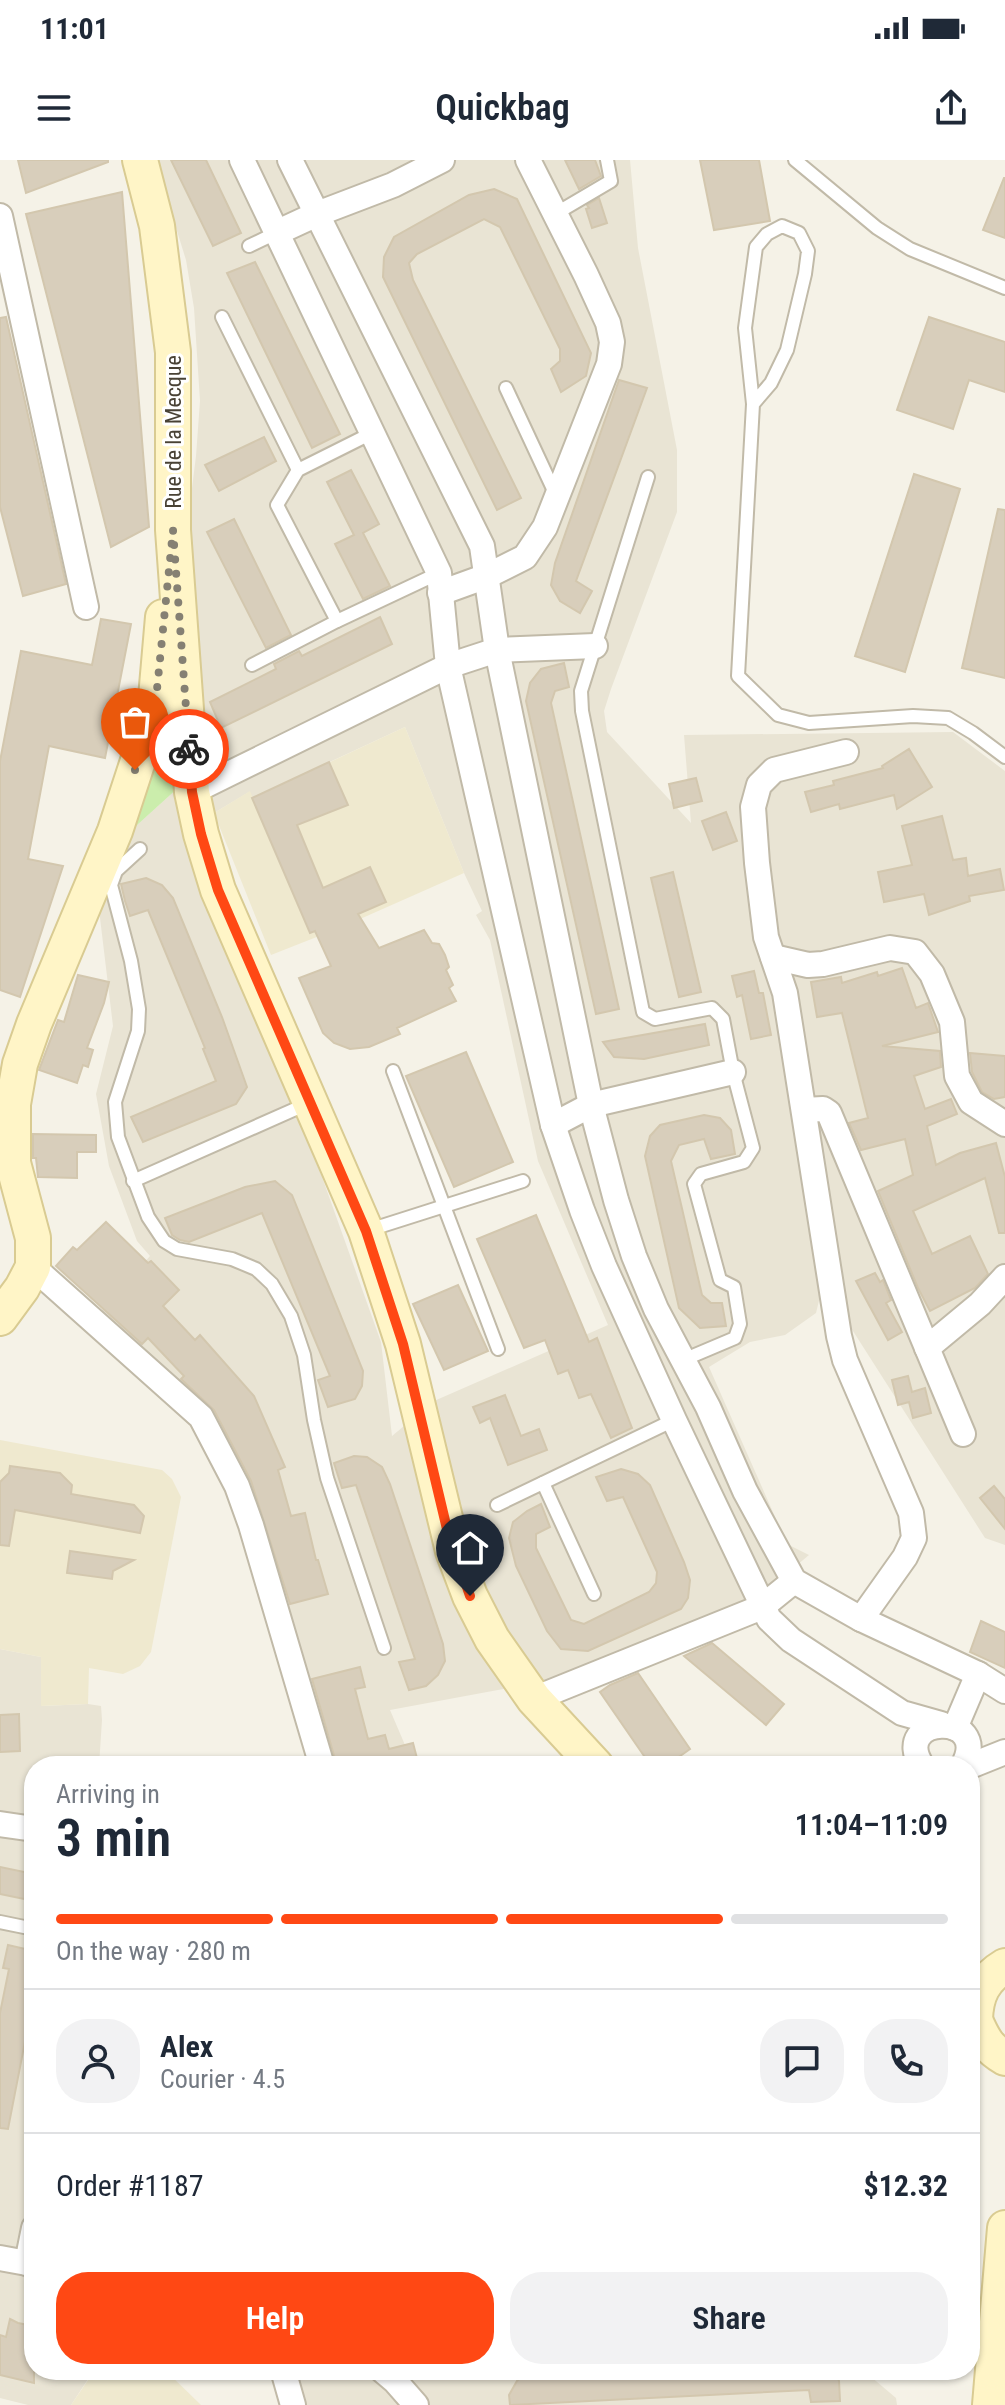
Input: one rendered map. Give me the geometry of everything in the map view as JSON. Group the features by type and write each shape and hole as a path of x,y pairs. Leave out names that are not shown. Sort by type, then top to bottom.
{"street":[{"name":"Rue de la Mecque","path":"140,160 157,226 173,352 173,530 192,792 201,834 218,890 366,1231 403,1344 453,1551 470,1596 492,1639 534,1699 587,1756"},
{"path":"242,160 440,583 448,666 553,1125 604,1266 762,1607 776,1627 902,1713 962,1733 968,1749 966,1756"},
{"path":"290,160 482,546 497,650 591,1105 616,1200 656,1309 708,1407 745,1491 794,1581 861,1619 978,1674 1005,1691"},
{"path":"276,233 393,185 442,160"},
{"path":"440,583 487,576 525,557 545,527 609,364 612,342 608,323 528,160"},
{"path":"0,216 86,607"},
{"path":"0,1318 33,1267 33,1238 13,1163 13,1104 20,1064 115,831 155,709 173,530"},
{"path":"192,792 448,666 497,650 595,646"},
{"path":"846,752 774,770 759,785 753,807 766,937 785,993 839,1336 845,1360 911,1513 914,1538 905,1557 861,1619"},
{"path":"773,957 808,965 890,948 915,952 932,974 952,1022 957,1076 971,1102 1005,1124"},
{"path":"553,1125 591,1105 733,1072"},
{"path":"804,1110 823,1109 829,1113 963,1434"},
{"path":"33,1267 201,1417 237,1486 251,1525 319,1756"},
{"path":"927,1348 980,1304 1005,1277"},
{"path":"674,1420 708,1407"},
{"path":"534,1699 762,1607 794,1581"},
{"path":"917,1756 926,1730 948,1726 978,1674"},
{"path":"902,1713 911,1727 917,1756"},
{"path":"980,1762 1005,1752"},
{"path":"0,1824 24,1828"},
{"path":"980,1970 1005,1966"},
{"path":"980,1991 992,1974 1005,1966"},
{"path":"980,2036 991,2049 1005,2058"},
{"path":"990,2405 1005,2228"},
{"path":"0,2258 24,2261"},
{"path":"286,2380 293,2405"},
{"path":"394,2380 416,2405"}],"lane":[{"path":"555,214 611,181 607,160"},
{"path":"795,160 877,228 910,249 1005,288"},
{"path":"753,404 771,383 787,350 805,274 808,251 799,233 782,226 767,234 756,247 745,328 753,404 738,676 778,715 809,723 913,716 948,718 1005,757"},
{"path":"249,246 276,233"},
{"path":"222,317 298,470"},
{"path":"506,388 557,496"},
{"path":"337,621 277,505 298,470 372,433"},
{"path":"648,477 581,691 582,711 643,1012 655,1019 712,1008 723,1019 753,1148 744,1162 701,1174 694,1184 720,1280 734,1287 740,1324 735,1338 683,1360"},
{"path":"252,665 337,621 440,583"},
{"path":"140,849 116,871 111,885 131,961 139,1009 138,1031 115,1102 118,1137 148,1217 164,1241 177,1249 232,1259 256,1269 272,1284 291,1316 304,1355 327,1478 384,1648"},
{"path":"393,1071 498,1349"},
{"path":"133,1181 309,1103"},
{"path":"366,1231 523,1181"},
{"path":"497,1505 674,1420"},
{"path":"543,1483 594,1594"},
{"path":"0,1922 24,1927"}],"shaded area":[{"path":"155,160 630,160 638,248 677,450 677,512 604,711 607,732 691,823 684,735 953,732 1005,771 1005,1545 985,1538 823,1284 816,1313 785,1335 750,1342 709,1367 787,1544 809,1555 735,1617 536,1683 390,1710 410,1756 327,1756 229,1454 98,1315 150,1256 137,1241 109,1166 96,1094 113,1026 97,893 136,826 179,787 184,841 322,1177 381,1342 392,1436 434,1401 608,1325 538,1161 490,940 476,915 482,911 405,727 252,798 249,792 214,813 193,709 189,512 200,401 194,308 186,260"},
{"path":"405,727 464,873 271,955 214,813 250,791 253,798"},
{"path":"0,1440 162,1470 172,1479 181,1497 151,1652 140,1666 123,1674 89,1668 88,1704 41,1706 41,1657 0,1649"},
{"path":"0,1649 41,1657 42,1706 101,1706 102,1720 100,1756 24,1756 24,2380 87,2380 71,2405 28,2405 0,2398"},
{"path":"88,2380 175,2380 201,2405 71,2405"},
{"path":"293,2380 875,2380 896,2398 897,2405 302,2405"}],"green space":[{"path":"163,665 179,787 136,826 125,813"}],"building":[{"path":"18,160 108,160 108,162 26,193"},
{"path":"171,160 206,160 241,233 213,246"},
{"path":"565,160 595,160 601,176 579,189"},
{"path":"700,160 759,160 770,221 714,230"},
{"path":"1005,178 1005,238 983,230"},
{"path":"494,189 517,199 591,353 586,376 561,392 551,369 560,361 560,349 500,227 484,219 417,254 409,263 413,280 521,498 497,510 383,277 384,257 394,237 469,195"},
{"path":"122,192 149,527 111,547 26,214"},
{"path":"599,198 607,223 592,228 586,209 589,208 587,205"},
{"path":"255,262 340,434 312,448 227,273"},
{"path":"6,317 66,584 23,596 0,507 0,318"},
{"path":"929,317 1005,342 1005,392 969,380 953,429 897,410"},
{"path":"619,380 647,388 576,581 592,591 580,613 560,601 551,585 555,563"},
{"path":"264,437 276,461 219,491 205,465"},
{"path":"351,470 379,524 363,533 390,586 363,599 335,544 354,535 327,482"},
{"path":"914,474 960,489 905,672 855,656"},
{"path":"998,509 1005,510 1005,678 962,668"},
{"path":"234,519 291,635 266,648 207,532"},
{"path":"380,617 392,644 221,728 210,702 276,669 274,664 299,651 302,656"},
{"path":"101,619 131,624 105,758 49,746 28,859 63,866 20,997 0,990 0,761 21,651 92,665"},
{"path":"564,663 569,687 555,691 551,703 619,1009 596,1014 526,701 530,683 541,669"},
{"path":"909,749 932,787 897,809 894,795 840,809 839,804 811,812 805,792 883,768"},
{"path":"329,762 348,805 297,825 323,888 370,867 386,902 358,914 379,948 424,930 432,943 439,944 445,955 449,967 446,970 453,985 449,988 456,1001 397,1028 400,1034 369,1047 350,1049 334,1043 323,1033 299,978 331,966 315,931 310,933 252,798"},
{"path":"696,778 702,801 674,808 669,784"},
{"path":"726,812 737,841 713,850 702,821"},
{"path":"942,816 953,860 966,858 968,876 1000,869 1004,890 969,896 970,901 929,915 924,894 884,902 878,872 912,865 902,826"},
{"path":"673,872 701,992 679,997 651,878"},
{"path":"146,878 162,885 173,898 247,1087 236,1104 143,1142 131,1117 216,1081 148,910 130,916 121,884"},
{"path":"902,968 916,1008 928,1003 938,1032 882,1046 940,1051 941,1067 914,1076 925,1109 951,1099 957,1114 927,1126 936,1165 960,1153 996,1143 1005,1177 1005,1233 999,1233 985,1178 913,1211 932,1254 970,1236 988,1274 975,1288 930,1311 878,1191 913,1175 905,1139 861,1150 849,1123 868,1118 842,1013 817,1017 811,982 841,977 842,983"},
{"path":"754,971 759,993 763,993 771,1035 751,1039 742,995 737,997 732,976"},
{"path":"78,975 109,982 87,1048 93,1050 88,1067 83,1065 77,1083 39,1070 58,1020 64,1022"},
{"path":"705,1024 709,1045 644,1059 614,1057 603,1042"},
{"path":"466,1052 513,1162 454,1187 406,1076"},
{"path":"970,1053 1005,1056 1005,1097 994,1099 982,1092 972,1072"},
{"path":"704,1115 720,1118 731,1130 735,1154 711,1159 704,1139 679,1145 671,1161 702,1295 711,1303 722,1303 726,1326 700,1328 679,1308 645,1156 650,1136 660,1125"},
{"path":"33,1134 96,1135 96,1152 77,1152 77,1178 38,1177 36,1158 33,1158"},
{"path":"275,1181 292,1195 363,1371 362,1386 355,1399 328,1407 318,1380 330,1376 262,1213 189,1242 172,1235 165,1218 245,1187"},
{"path":"536,1215 589,1342 597,1338 632,1428 611,1438 591,1394 579,1398 568,1370 558,1374 545,1340 524,1348 477,1239"},
{"path":"106,1222 179,1290 163,1306 195,1340 200,1335 254,1396 285,1467 278,1470 291,1516 305,1513 328,1594 290,1604 251,1481 214,1410 181,1379 184,1376 148,1338 142,1344 56,1266 73,1247 77,1250"},
{"path":"875,1273 880,1282 883,1280 891,1300 886,1303 902,1332 888,1340 856,1281"},
{"path":"458,1285 488,1351 444,1370 413,1304"},
{"path":"908,1376 912,1392 925,1388 931,1413 913,1418 909,1402 898,1405 892,1380"},
{"path":"505,1395 521,1436 539,1429 547,1450 508,1465 490,1418 480,1423 473,1407"},
{"path":"354,1456 367,1457 382,1467 443,1644 445,1661 438,1675 426,1686 409,1690 399,1662 415,1659 356,1485 342,1488 334,1463"},
{"path":"10,1466 60,1473 72,1485 71,1494 134,1505 144,1516 140,1533 15,1510 9,1546 0,1545 0,1482 9,1473"},
{"path":"621,1469 638,1474 650,1485 684,1562 690,1580 688,1598 681,1609 588,1651 561,1649 547,1631 516,1566 509,1538 513,1522 541,1504 550,1527 536,1534 536,1548 571,1620 584,1624 649,1592 656,1583 657,1572 623,1497 607,1501 596,1477"},
{"path":"994,1486 1005,1499 1005,1529 980,1498"},
{"path":"70,1551 134,1560 113,1571 112,1579 67,1573"},
{"path":"981,1621 1005,1632 1005,1668 970,1652"},
{"path":"712,1643 784,1704 766,1725 684,1656"},
{"path":"360,1667 365,1687 355,1689 368,1739 385,1735 389,1749 413,1743 416,1756 334,1756 312,1679"},
{"path":"638,1673 690,1749 680,1756 644,1756 600,1692"},
{"path":"19,1714 20,1751 0,1752 0,1715"},
{"path":"0,1867 24,1872 24,1899 0,1894"},
{"path":"8,1945 24,1949 24,2047 8,2129 0,2128 0,2013 9,1969 3,1968"},
{"path":"10,2319 24,2324 24,2380 34,2380 34,2383 0,2375 0,2335 6,2337"},
{"path":"839,2380 840,2401 811,2402 809,2390 510,2405 509,2395 517,2381"}],"way so far":[{"path":"135,770 155,709 173,530 189,749"}],"route":[{"path":"189,749 192,792 218,890 366,1231 403,1344 453,1551 470,1596"}]}
